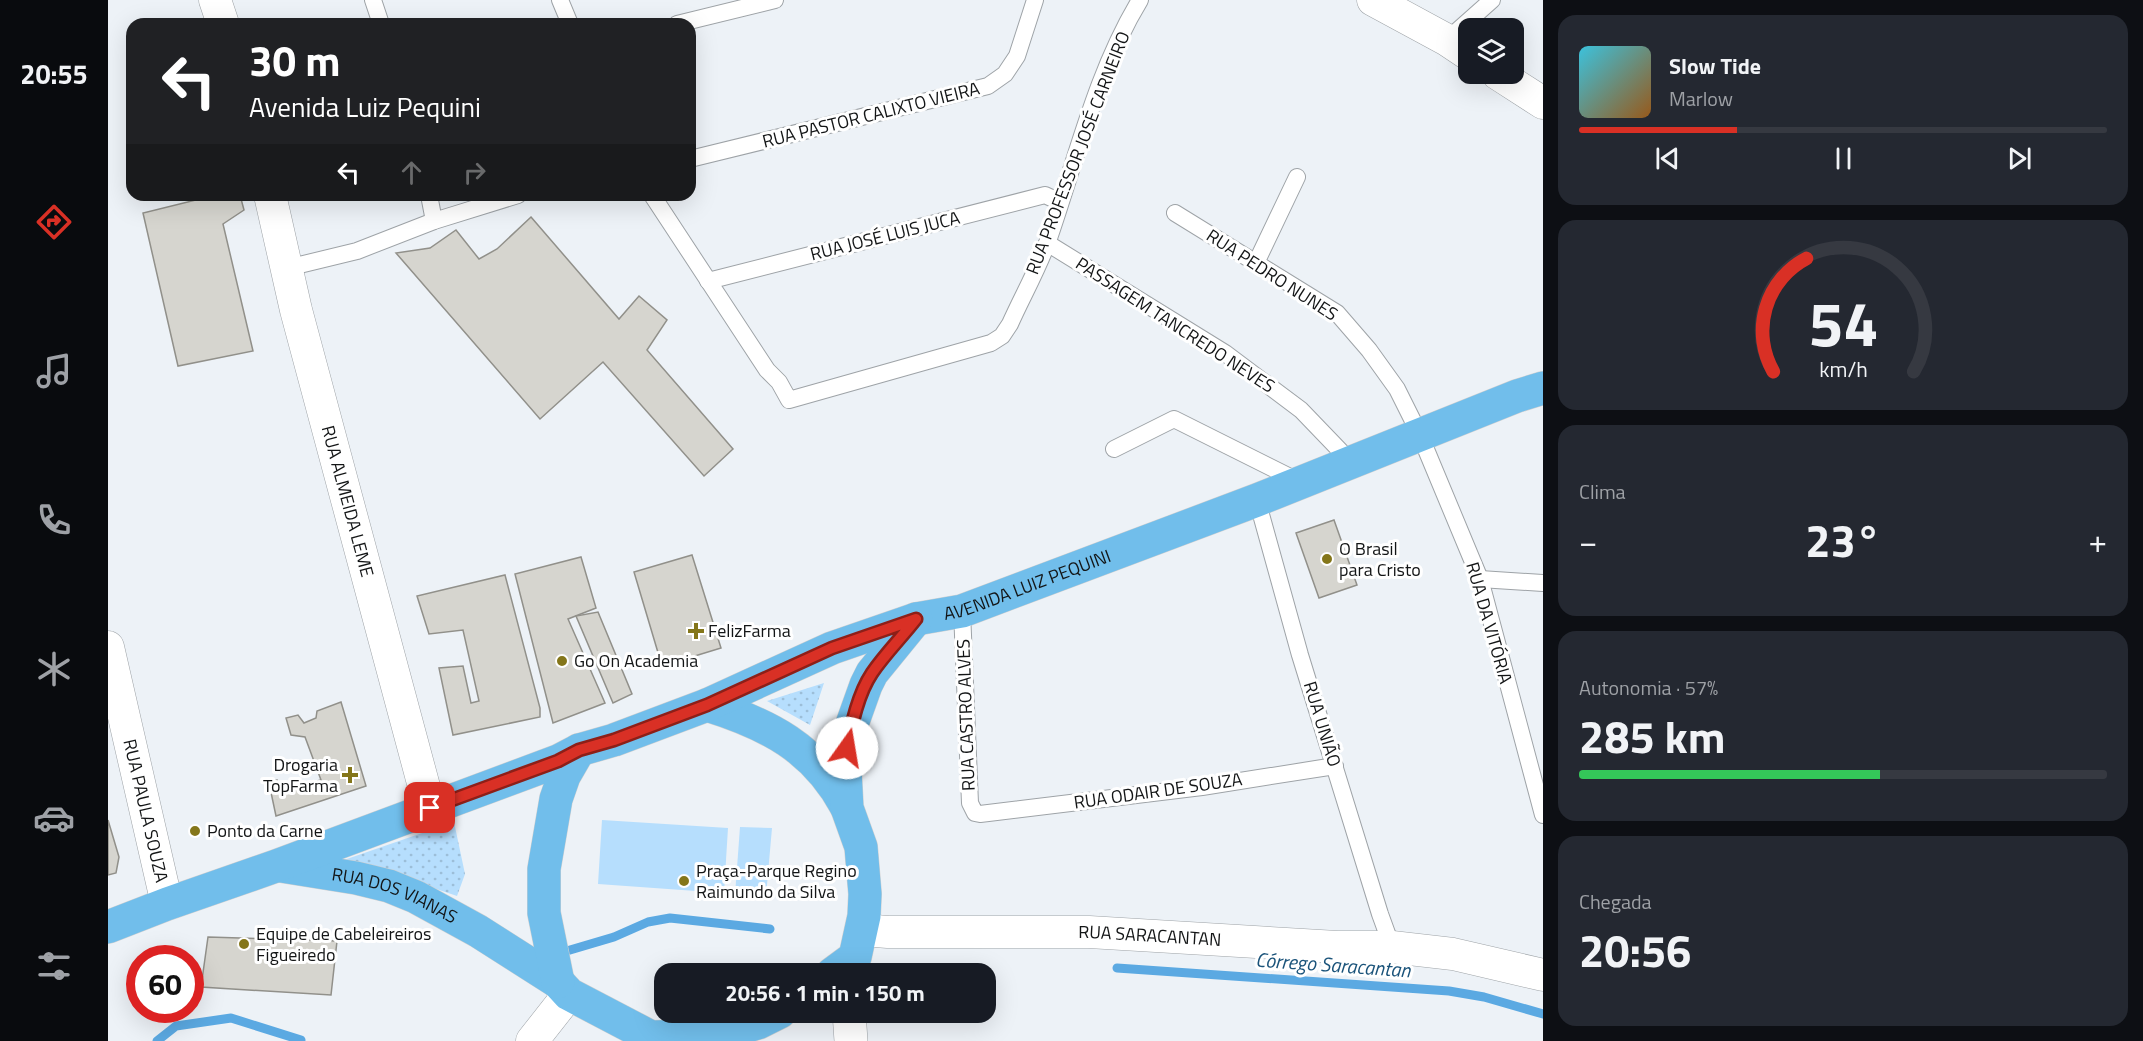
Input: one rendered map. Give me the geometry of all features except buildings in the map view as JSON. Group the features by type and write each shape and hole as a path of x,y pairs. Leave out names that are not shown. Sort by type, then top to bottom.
{"main road":[{"name":"AVENIDA LUIZ PEQUINI","path":"276,866 558,761 579,750 614,740 707,705 832,648 916,619 962,611 1257,500 1517,396 1543,388"},
{"path":"847,808 845,770 847,748 851,727 866,685 872,674 916,619"},
{"path":"707,705 768,728 799,748 827,775 847,808 861,847 865,894 850,959"},
{"path":"564,988 544,913 544,869 556,799 564,776 579,750"},
{"name":"RUA DOS VIANAS","path":"108,927 167,903 276,866 356,878 389,886 416,897 478,931 564,988 655,1039"},
{"path":"655,1039 730,1031 758,1023"}],"street":[{"path":"215,0 221,18"},
{"path":"1375,0 1458,47"},
{"path":"1514,84 1543,103"},
{"name":"RUA ALMEIDA LEME","path":"271,201 296,310 430,808"},
{"name":"RUA PAULA SOUZA","path":"108,647 167,903"},
{"name":"RUA SARACANTAN","path":"850,959 888,932 1089,932 1337,947 1392,947 1453,954 1543,975"},
{"path":"532,1041 564,988"},
{"path":"850,1023 851,1041"}],"lane":[{"path":"373,0 379,18"},
{"path":"560,0 568,18"},
{"path":"696,19 775,0"},
{"name":"RUA PASTOR CALIXTO VIEIRA","path":"696,158 988,86 1005,74 1017,56 1035,0"},
{"name":"RUA PROFESSOR JOSÉ CARNEIRO","path":"656,201 789,400 991,344 1002,336 1010,324 1047,243 1107,69 1140,0"},
{"path":"1479,18 1492,0"},
{"path":"1256,263 1297,177"},
{"name":"RUA JOSÉ LUIS JUCA","path":"708,281 1046,195 1060,202"},
{"path":"430,201 434,221"},
{"path":"287,268 357,251 434,221 499,201"},
{"name":"RUA PEDRO NUNES","path":"1175,213 1336,313 1369,350 1397,389 1420,435"},
{"name":"PASSAGEM TANCREDO NEVES","path":"1047,243 1225,353 1301,410 1350,462"},
{"path":"1114,449 1174,419 1300,482"},
{"name":"RUA DA VITÓRIA","path":"1420,435 1480,579 1543,815"},
{"name":"RUA UNIÃO","path":"1257,500 1300,655 1392,947"},
{"path":"1480,579 1543,583"},
{"name":"RUA CASTRO ALVES","path":"962,611 970,803 975,813 980,814"},
{"name":"RUA ODAIR DE SOUZA","path":"980,814 1202,787 1335,766"}],"shaded area":[{"path":"824,683 810,725 767,701"},
{"path":"602,820 728,828 724,893 598,884"},
{"path":"454,822 465,874 457,896 398,876 341,861"},
{"path":"740,827 772,828 766,896 735,895"}],"waterway":[{"name":"Córrego Saracantan","path":"570,950 614,937 648,922 670,918 770,929"},
{"name":"Córrego Saracantan","path":"1117,968 1449,991 1484,997 1543,1014"},
{"name":"Córrego Saracantan","path":"157,1041 176,1026 231,1018 301,1040"}],"place":[{"name":"O Brasil para Cristo","path":"1327,559"},
{"name":"FelizFarma","path":"696,631"},
{"name":"Go On Academia","path":"562,661"},
{"name":"Drogaria TopFarma","path":"350,775"},
{"name":"Ponto da Carne","path":"195,831"},
{"name":"Praça-Parque Regino Raimundo da Silva","path":"684,881"},
{"name":"Equipe de Cabeleireiros Figueiredo","path":"244,944"}],"route":[{"path":"430,808 558,761 579,750 614,740 707,705 832,648 916,619 872,674 866,685 851,727 847,748"}]}
